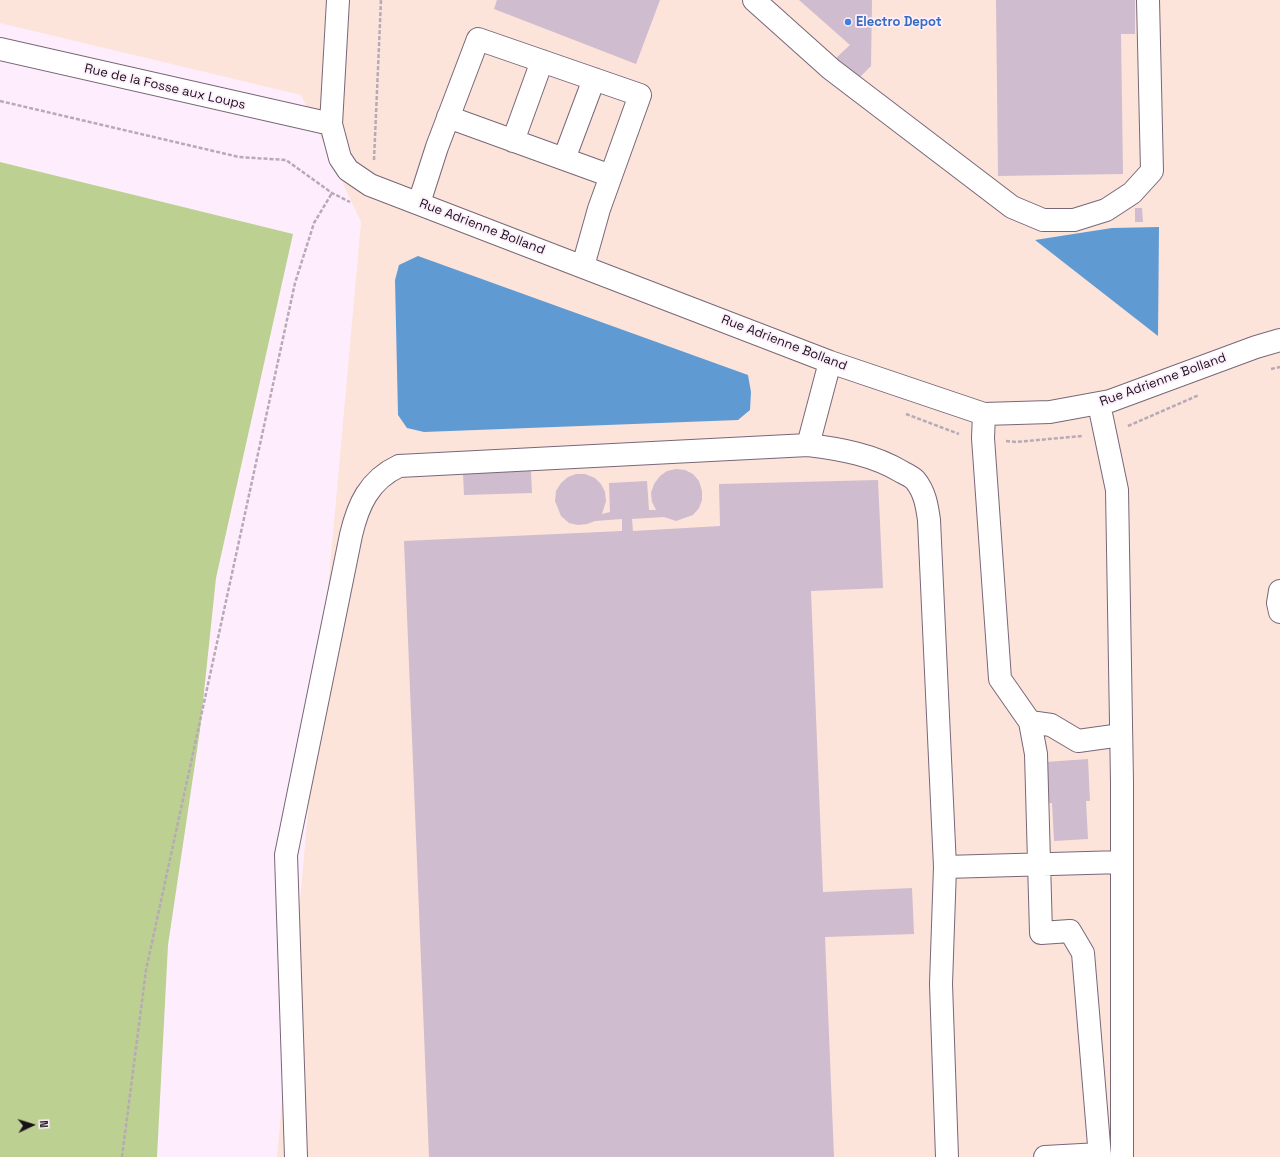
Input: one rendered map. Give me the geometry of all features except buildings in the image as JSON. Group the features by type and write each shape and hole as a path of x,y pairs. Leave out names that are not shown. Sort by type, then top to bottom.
{"street":[{"name":"Rue Adrienne Bolland","path":"338,0 331,124 340,158 348,170 370,185 830,362 984,414 1050,412 1099,404 1256,347 1280,340"},
{"path":"754,0 831,69 1012,207 1043,220 1074,220 1106,210 1132,193 1152,171 1148,0"},
{"path":"419,203 448,117 478,39 640,95 599,209 583,266"},
{"name":"Rue de la Fosse aux Loups","path":"0,49 331,124"},
{"path":"513,140 542,61"},
{"path":"564,159 594,79"},
{"path":"448,117 611,176"},
{"path":"808,445 830,362"},
{"path":"1099,404 1116,490 1121,735 1122,1157"},
{"path":"984,414 983,438 1000,679 1030,722 1036,754 1041,933 1070,931 1083,953 1100,1156 1045,1157"},
{"path":"296,1157 286,855 356,513 374,483 386,472 399,466 808,445 841,449 894,467 915,480 926,498 929,520 945,867 941,984 947,1157"},
{"path":"1280,591 1278,603 1280,612"},
{"path":"1030,722 1051,725 1078,741 1121,735"},
{"path":"945,867 1122,862"}],"path":[{"path":"374,167 381,0"},
{"path":"0,101 239,157 286,160 341,198"},
{"path":"122,1157 146,970 295,283 314,223 332,193"}],"shaded area":[{"path":"0,0 1280,0 1280,1157 277,1157 361,222 301,95 0,23"}],"green space":[{"path":"0,162 293,234 216,578 200,730 168,945 157,1157 0,1157"}],"water":[{"path":"1159,227 1158,336 1035,240 1112,228"},
{"path":"418,256 748,375 751,392 750,410 738,420 424,432 407,428 398,415 395,280 399,265"}],"place":[{"name":"Electro Depot","path":"848,22"}]}
